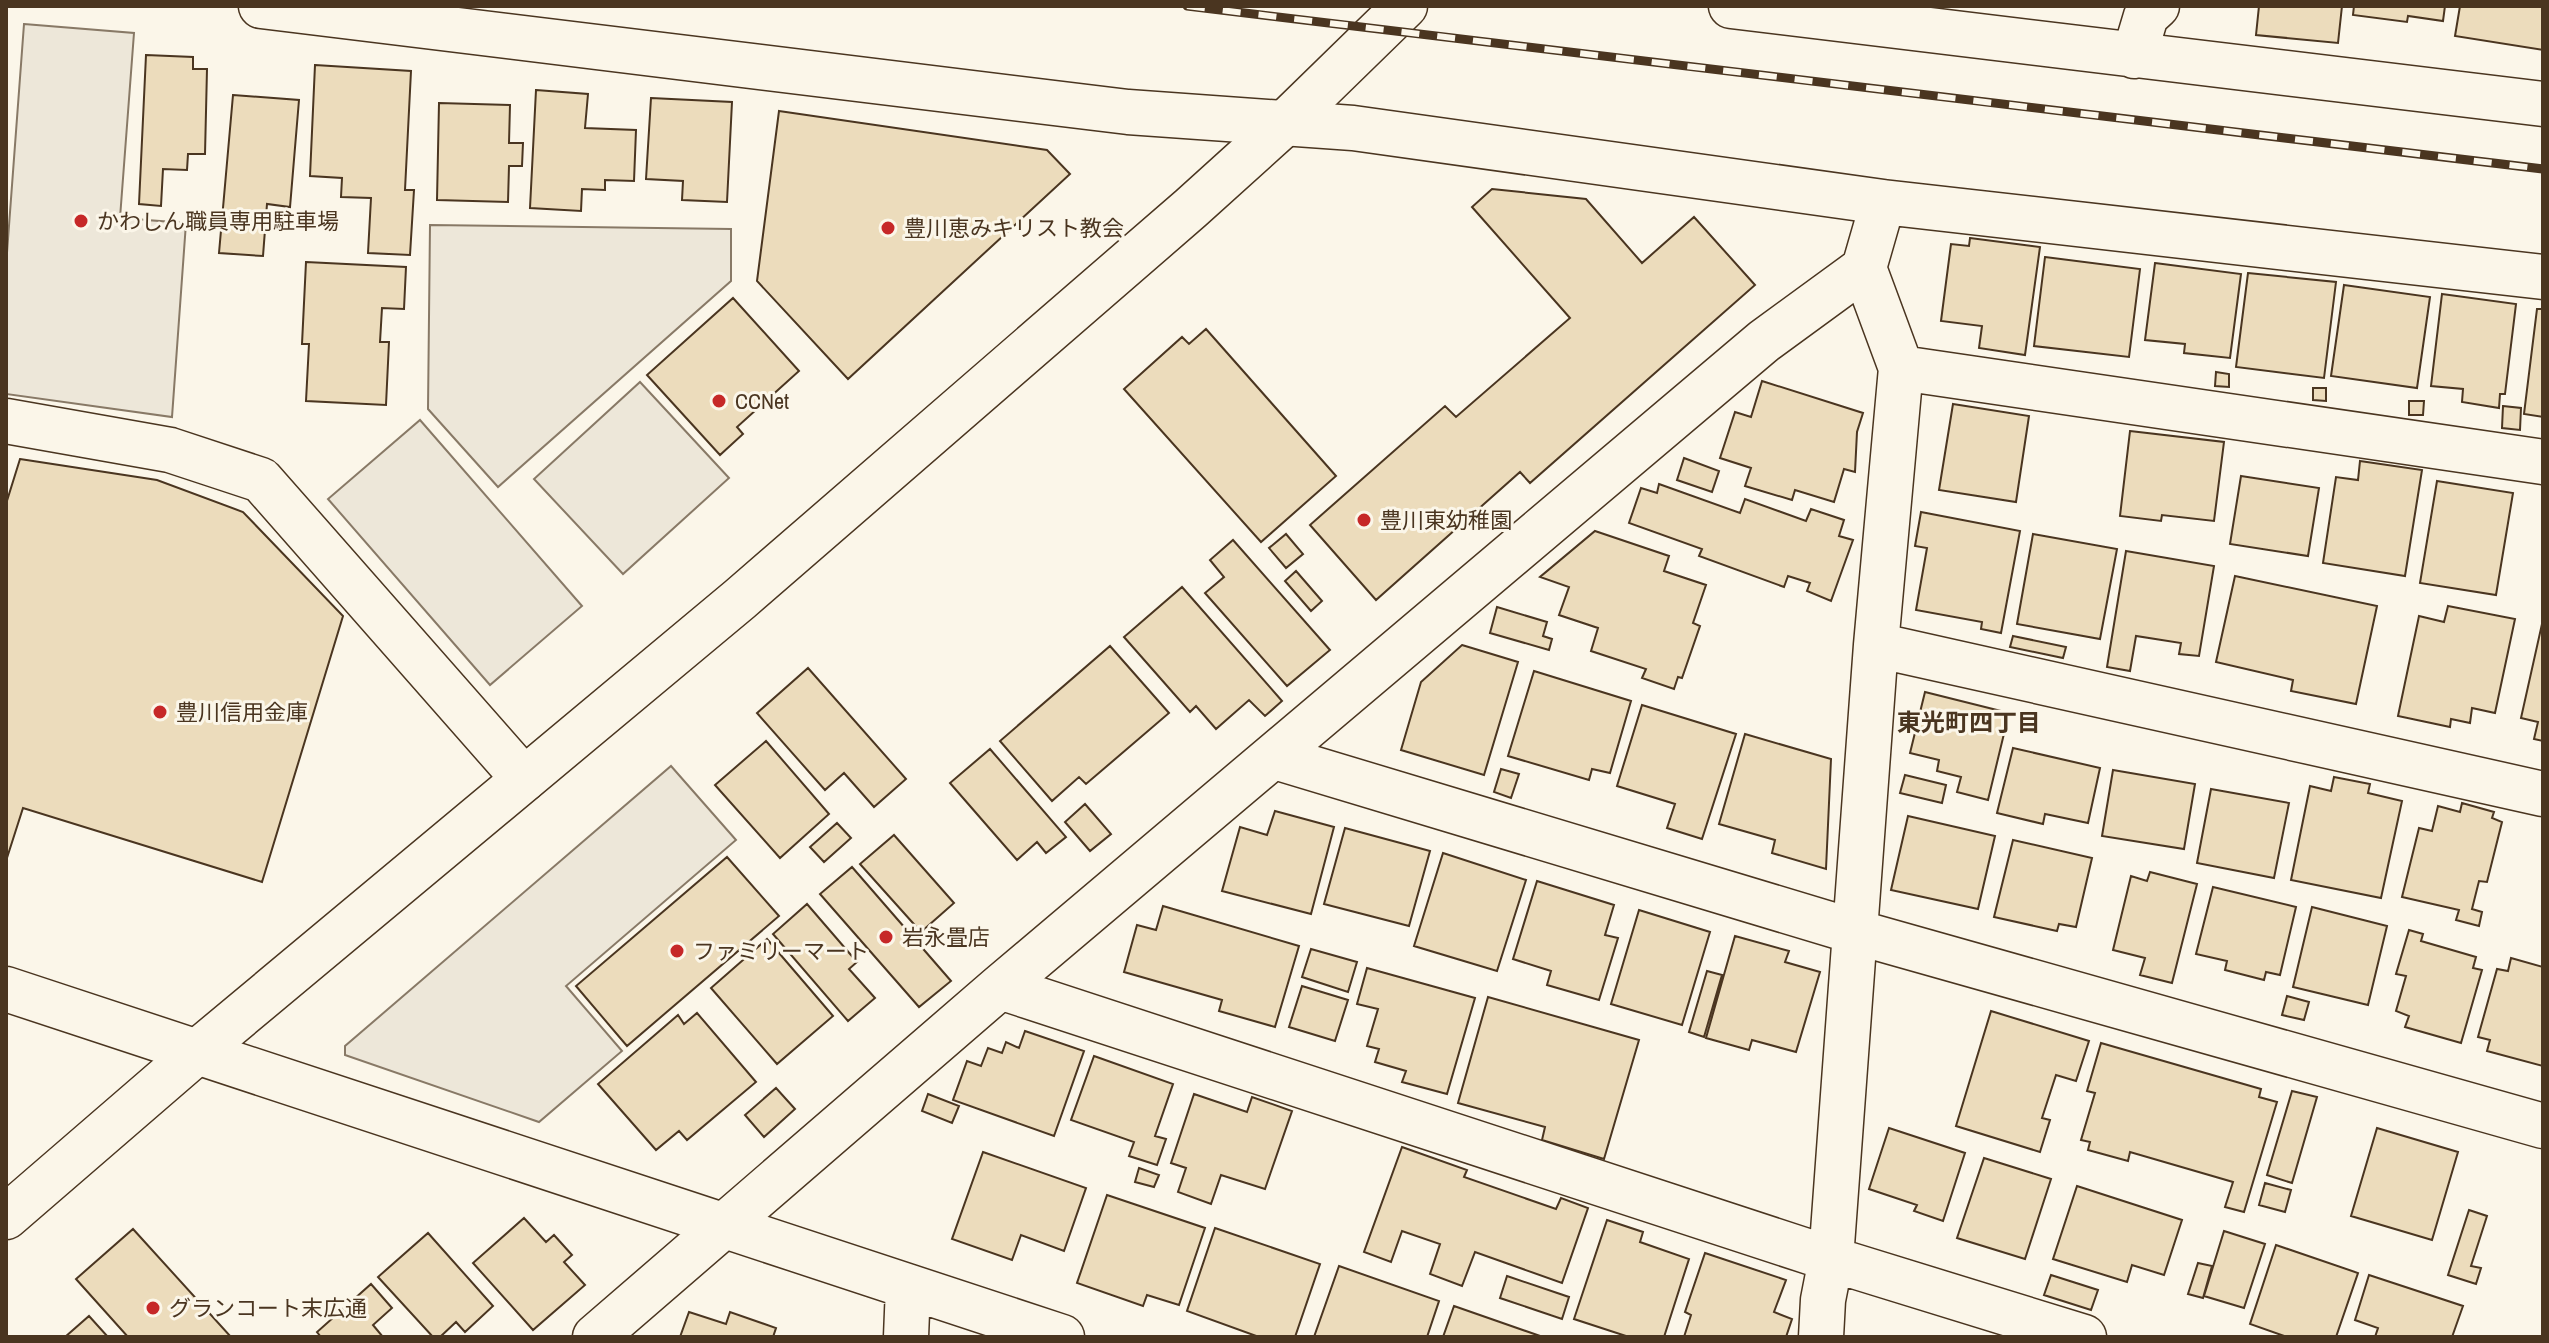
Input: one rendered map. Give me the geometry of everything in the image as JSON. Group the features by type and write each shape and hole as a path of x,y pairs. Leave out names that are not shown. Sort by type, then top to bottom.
{"street":[{"path":"261,6 1128,112 1353,128 1883,202 2543,277"},
{"path":"6,1217 197,1052 752,588 1191,208 1285,123 1405,6"},
{"path":"1731,6 2543,104"},
{"path":"2134,56 2146,16 2157,6"},
{"path":"1821,1337 1823,1300 1831,1259 1876,645 1901,368 1864,268 1883,202"},
{"path":"595,1337 1000,987 1764,341 1864,268"},
{"path":"1901,368 2543,462"},
{"path":"6,421 170,450 261,480 524,779"},
{"path":"1876,645 2543,794"},
{"path":"1275,757 1856,932 2543,1126"},
{"path":"1000,987 1831,1259 2084,1337"},
{"path":"6,989 1062,1337"},
{"path":"906,1337 908,1287"}],"shaded area":[{"name":"かわしん職員専用駐車場","path":"24,24 134,33 120,218 186,223 172,417 6,394 6,266"},
{"path":"430,225 731,229 731,281 498,487 428,409"},
{"path":"640,382 729,478 623,574 534,479"},
{"path":"420,420 582,606 490,685 328,499"},
{"path":"671,766 736,840 566,986 622,1051 539,1122 345,1055 345,1046"}],"building":[{"path":"2259,6 2342,6 2338,43 2256,35"},
{"path":"2354,6 2445,6 2443,21 2408,16 2407,22 2353,15"},
{"path":"2460,6 2543,6 2543,50 2455,36"},
{"path":"146,55 193,57 193,69 207,69 205,154 188,154 187,170 163,169 161,206 139,204"},
{"path":"315,65 411,71 405,190 414,190 410,255 368,253 371,198 341,197 342,178 310,176"},
{"path":"536,90 588,94 585,128 636,130 634,181 605,180 605,190 582,189 581,211 530,208"},
{"path":"233,95 299,100 290,207 267,204 263,256 219,253"},
{"path":"651,98 732,102 727,202 682,200 683,181 646,179"},
{"path":"439,103 510,105 509,143 523,143 522,166 509,166 508,202 437,200"},
{"name":"豊川恵みキリスト教会","path":"779,111 1047,150 1070,174 848,379 757,281"},
{"path":"1492,189 1586,199 1642,263 1694,217 1755,285 1530,483 1520,472 1376,600 1310,525 1445,406 1456,417 1570,318 1472,207"},
{"path":"1970,238 2040,247 2025,355 1979,348 1982,326 1941,321 1951,244 1969,246"},
{"path":"2045,257 2140,269 2129,357 2034,346"},
{"path":"306,262 406,267 404,309 382,308 380,342 389,342 386,405 306,401 309,344 302,344"},
{"path":"2155,263 2241,274 2230,358 2184,353 2185,344 2145,340"},
{"path":"2248,273 2336,282 2324,378 2236,367"},
{"path":"2344,285 2430,297 2417,388 2331,376"},
{"path":"2442,294 2516,304 2505,394 2500,394 2499,408 2462,402 2463,389 2431,386"},
{"name":"CCNet","path":"733,298 799,371 737,427 743,434 720,455 647,375"},
{"path":"2537,309 2543,309 2543,417 2524,414"},
{"path":"1206,329 1336,476 1261,542 1124,389 1182,337 1189,344"},
{"path":"2216,372 2229,374 2229,387 2215,386"},
{"path":"1762,381 1863,413 1857,432 1855,472 1844,469 1834,502 1795,490 1792,500 1745,486 1751,468 1720,458 1735,412 1751,417"},
{"path":"2313,388 2326,388 2326,401 2313,400"},
{"path":"2409,401 2424,401 2423,415 2409,415"},
{"path":"1953,404 2029,416 2016,502 1939,490"},
{"path":"2503,406 2521,408 2520,430 2502,428"},
{"path":"2130,431 2224,442 2214,521 2162,515 2161,521 2120,516"},
{"path":"1684,458 1719,471 1712,492 1677,480"},
{"name":"豊川信用金庫","path":"20,459 157,480 243,512 343,616 262,882 23,808 6,861 6,504"},
{"path":"2360,461 2422,470 2405,576 2323,563 2336,477 2358,480"},
{"path":"2241,476 2319,488 2308,556 2230,544"},
{"path":"2437,481 2513,493 2496,595 2420,583"},
{"path":"1659,484 1740,513 1745,499 1806,521 1811,509 1844,520 1839,536 1853,540 1831,601 1807,591 1810,583 1788,576 1784,587 1699,556 1702,549 1629,523 1641,488 1657,493"},
{"path":"1921,512 2020,531 2001,633 1981,629 1982,622 1916,610 1927,548 1915,546"},
{"path":"1595,531 1669,556 1664,571 1706,585 1693,623 1700,626 1682,678 1678,677 1674,689 1642,678 1646,669 1591,651 1598,628 1559,615 1569,587 1540,577"},
{"path":"1286,534 1303,554 1286,568 1269,548"},
{"path":"2033,534 2117,549 2100,639 2017,624"},
{"path":"1233,540 1330,650 1287,686 1205,593 1224,577 1210,560"},
{"path":"2126,551 2214,566 2199,656 2179,654 2181,643 2136,636 2130,671 2107,667"},
{"path":"1296,571 1322,601 1311,611 1285,581"},
{"path":"2235,576 2377,606 2356,704 2291,691 2293,680 2216,662"},
{"path":"1182,587 1282,701 1265,716 1249,700 1216,729 1196,706 1190,712 1124,637"},
{"path":"2448,606 2515,619 2495,713 2472,708 2470,723 2451,719 2450,727 2398,716 2419,616 2444,622"},
{"path":"1497,607 1547,622 1543,636 1552,639 1549,650 1490,633"},
{"path":"2542,624 2543,741 2534,739 2538,722 2521,718"},
{"path":"2013,636 2066,647 2063,658 2010,647"},
{"path":"1462,645 1518,662 1484,775 1401,750 1421,682"},
{"path":"1110,646 1169,713 1086,784 1079,777 1052,801 1000,741"},
{"path":"808,668 906,779 874,807 844,773 825,790 757,713"},
{"path":"1534,671 1631,701 1610,773 1592,769 1589,780 1508,756"},
{"path":"1925,692 2009,713 1988,800 1957,792 1961,777 1937,771 1939,760 1910,753"},
{"path":"1642,705 1736,734 1702,839 1667,828 1675,804 1617,786"},
{"path":"1745,734 1831,759 1826,869 1772,853 1775,840 1719,824"},
{"path":"766,741 829,814 780,858 715,785"},
{"path":"2013,748 2100,768 2088,823 2045,814 2043,824 1997,813"},
{"path":"990,749 1066,837 1046,853 1037,842 1017,860 950,783"},
{"path":"1501,769 1519,774 1511,798 1494,792"},
{"path":"2113,770 2195,784 2184,849 2102,836"},
{"path":"1905,775 1946,785 1942,803 1900,793"},
{"path":"2334,777 2370,784 2368,793 2402,801 2381,898 2291,880 2310,786 2331,791"},
{"path":"2211,789 2289,803 2274,878 2197,863"},
{"path":"2462,803 2494,812 2492,818 2502,822 2487,882 2479,881 2472,909 2482,912 2479,926 2456,920 2459,910 2402,897 2419,828 2432,831 2438,806 2460,812"},
{"path":"1085,804 1111,834 1090,851 1065,822"},
{"path":"1275,811 1334,827 1311,914 1222,891 1240,827 1267,835"},
{"path":"1908,816 1995,836 1978,909 1891,890"},
{"path":"837,823 851,838 824,862 810,847"},
{"path":"1345,828 1430,851 1409,926 1324,904"},
{"path":"894,835 954,903 921,932 860,864"},
{"path":"2013,840 2092,858 2076,927 2059,924 2057,931 1994,917"},
{"path":"1443,853 1526,880 1497,971 1414,946"},
{"name":"ファミリーマート","path":"727,857 779,916 627,1046 576,986"},
{"name":"岩永畳店","path":"852,867 951,981 919,1007 820,894"},
{"path":"2150,872 2197,884 2172,983 2140,975 2145,958 2113,950 2131,876 2147,881"},
{"path":"1537,881 1614,905 1605,935 1618,938 1599,1000 1547,985 1551,971 1513,959"},
{"path":"2213,887 2296,907 2280,975 2266,972 2264,980 2225,970 2227,961 2196,954"},
{"path":"807,904 857,962 849,969 875,998 848,1021 773,934"},
{"path":"1163,906 1299,946 1275,1027 1219,1011 1222,1000 1124,972 1137,925 1156,930"},
{"path":"2312,907 2387,926 2368,1005 2293,987"},
{"path":"1639,910 1710,932 1682,1025 1611,1004"},
{"path":"2409,930 2423,934 2421,941 2476,957 2473,968 2482,970 2461,1043 2405,1027 2409,1016 2396,1011 2406,976 2396,974"},
{"path":"1735,936 1789,951 1785,962 1820,972 1796,1052 1752,1040 1749,1050 1706,1038"},
{"path":"767,939 833,1016 777,1064 711,988"},
{"path":"1311,949 1357,962 1348,992 1302,977"},
{"path":"2511,958 2543,967 2543,1066 2487,1051 2490,1040 2478,1037 2497,969 2508,971"},
{"path":"1367,968 1475,998 1447,1094 1402,1082 1406,1071 1375,1062 1379,1049 1367,1046 1378,1009 1357,1004"},
{"path":"1707,971 1722,975 1704,1037 1689,1032"},
{"path":"1302,986 1348,1000 1335,1041 1289,1027"},
{"path":"2287,996 2309,1002 2304,1020 2282,1015"},
{"path":"1488,997 1639,1040 1604,1159 1542,1140 1545,1127 1458,1103"},
{"path":"1991,1011 2089,1041 2076,1081 2056,1075 2042,1118 2050,1120 2040,1152 1956,1126"},
{"path":"697,1013 756,1082 687,1140 679,1131 656,1150 598,1084 678,1015 684,1024"},
{"path":"1025,1031 1084,1051 1054,1136 953,1100 967,1061 981,1066 988,1048 1002,1053 1006,1042 1019,1048"},
{"path":"2101,1043 2261,1089 2259,1097 2277,1102 2244,1212 2225,1207 2233,1182 2130,1152 2128,1161 2088,1150 2090,1142 2081,1140 2095,1093 2087,1091"},
{"path":"1094,1056 1173,1084 1155,1136 1166,1139 1157,1165 1129,1156 1134,1142 1071,1120"},
{"path":"776,1088 795,1109 764,1137 745,1115"},
{"path":"2292,1091 2317,1097 2292,1183 2267,1175"},
{"path":"928,1094 959,1106 952,1123 922,1111"},
{"path":"1194,1094 1247,1112 1252,1097 1292,1111 1265,1189 1221,1175 1211,1204 1178,1192 1186,1168 1171,1163"},
{"path":"1889,1128 1965,1153 1943,1221 1914,1211 1917,1205 1869,1189"},
{"path":"2377,1128 2458,1152 2432,1240 2351,1216"},
{"path":"1402,1147 1467,1170 1464,1177 1556,1209 1561,1198 1588,1208 1562,1283 1475,1252 1462,1286 1430,1274 1440,1244 1402,1231 1391,1262 1364,1252"},
{"path":"983,1152 1086,1188 1064,1251 1021,1235 1012,1260 952,1239"},
{"path":"1984,1158 2051,1179 2025,1259 1957,1238"},
{"path":"1139,1168 1159,1175 1154,1187 1135,1182"},
{"path":"2265,1183 2291,1190 2285,1212 2259,1205"},
{"path":"2077,1186 2182,1220 2164,1275 2132,1265 2127,1282 2053,1259"},
{"path":"1107,1195 1205,1228 1179,1305 1147,1295 1143,1306 1077,1283"},
{"path":"2469,1210 2487,1216 2471,1266 2481,1268 2476,1284 2448,1275"},
{"path":"524,1218 546,1242 554,1235 572,1255 564,1262 585,1285 533,1330 473,1263"},
{"path":"1607,1220 1643,1232 1640,1242 1689,1259 1664,1337 1629,1337 1574,1319"},
{"path":"1215,1228 1320,1264 1295,1337 1259,1337 1187,1311"},
{"name":"グランコート末広通","path":"133,1229 231,1337 128,1337 76,1279"},
{"path":"2224,1231 2265,1244 2244,1308 2204,1296"},
{"path":"428,1233 493,1306 465,1332 456,1322 440,1337 433,1337 378,1277"},
{"path":"2276,1245 2358,1273 2336,1337 2287,1337 2250,1324"},
{"path":"1705,1253 1786,1280 1774,1312 1792,1319 1786,1337 1684,1337 1691,1315 1685,1312"},
{"path":"2198,1263 2212,1266 2203,1298 2188,1294"},
{"path":"1339,1266 1439,1301 1427,1337 1314,1337"},
{"path":"2051,1275 2098,1290 2091,1310 2044,1295"},
{"path":"2369,1275 2463,1306 2452,1337 2375,1337 2378,1328 2355,1320"},
{"path":"1507,1276 1569,1297 1562,1319 1500,1298"},
{"path":"371,1284 392,1308 373,1325 383,1337 321,1337 317,1332"},
{"path":"1454,1306 1543,1337 1443,1337"},
{"path":"689,1312 726,1324 730,1312 776,1328 773,1337 680,1337"},
{"path":"89,1316 108,1337 65,1337"}],"railway":[{"path":"1187,6 2543,169"}],"place":[{"name":"かわしん職員専用駐車場","path":"81,221"},
{"name":"豊川恵みキリスト教会","path":"888,228"},
{"name":"CCNet","path":"719,401"},
{"name":"豊川東幼稚園","path":"1364,520"},
{"name":"豊川信用金庫","path":"160,712"},
{"name":"岩永畳店","path":"886,937"},
{"name":"ファミリーマート","path":"677,951"},
{"name":"グランコート末広通","path":"153,1308"}],"district":[{"name":"東光町四丁目","path":"1969,723"}]}
